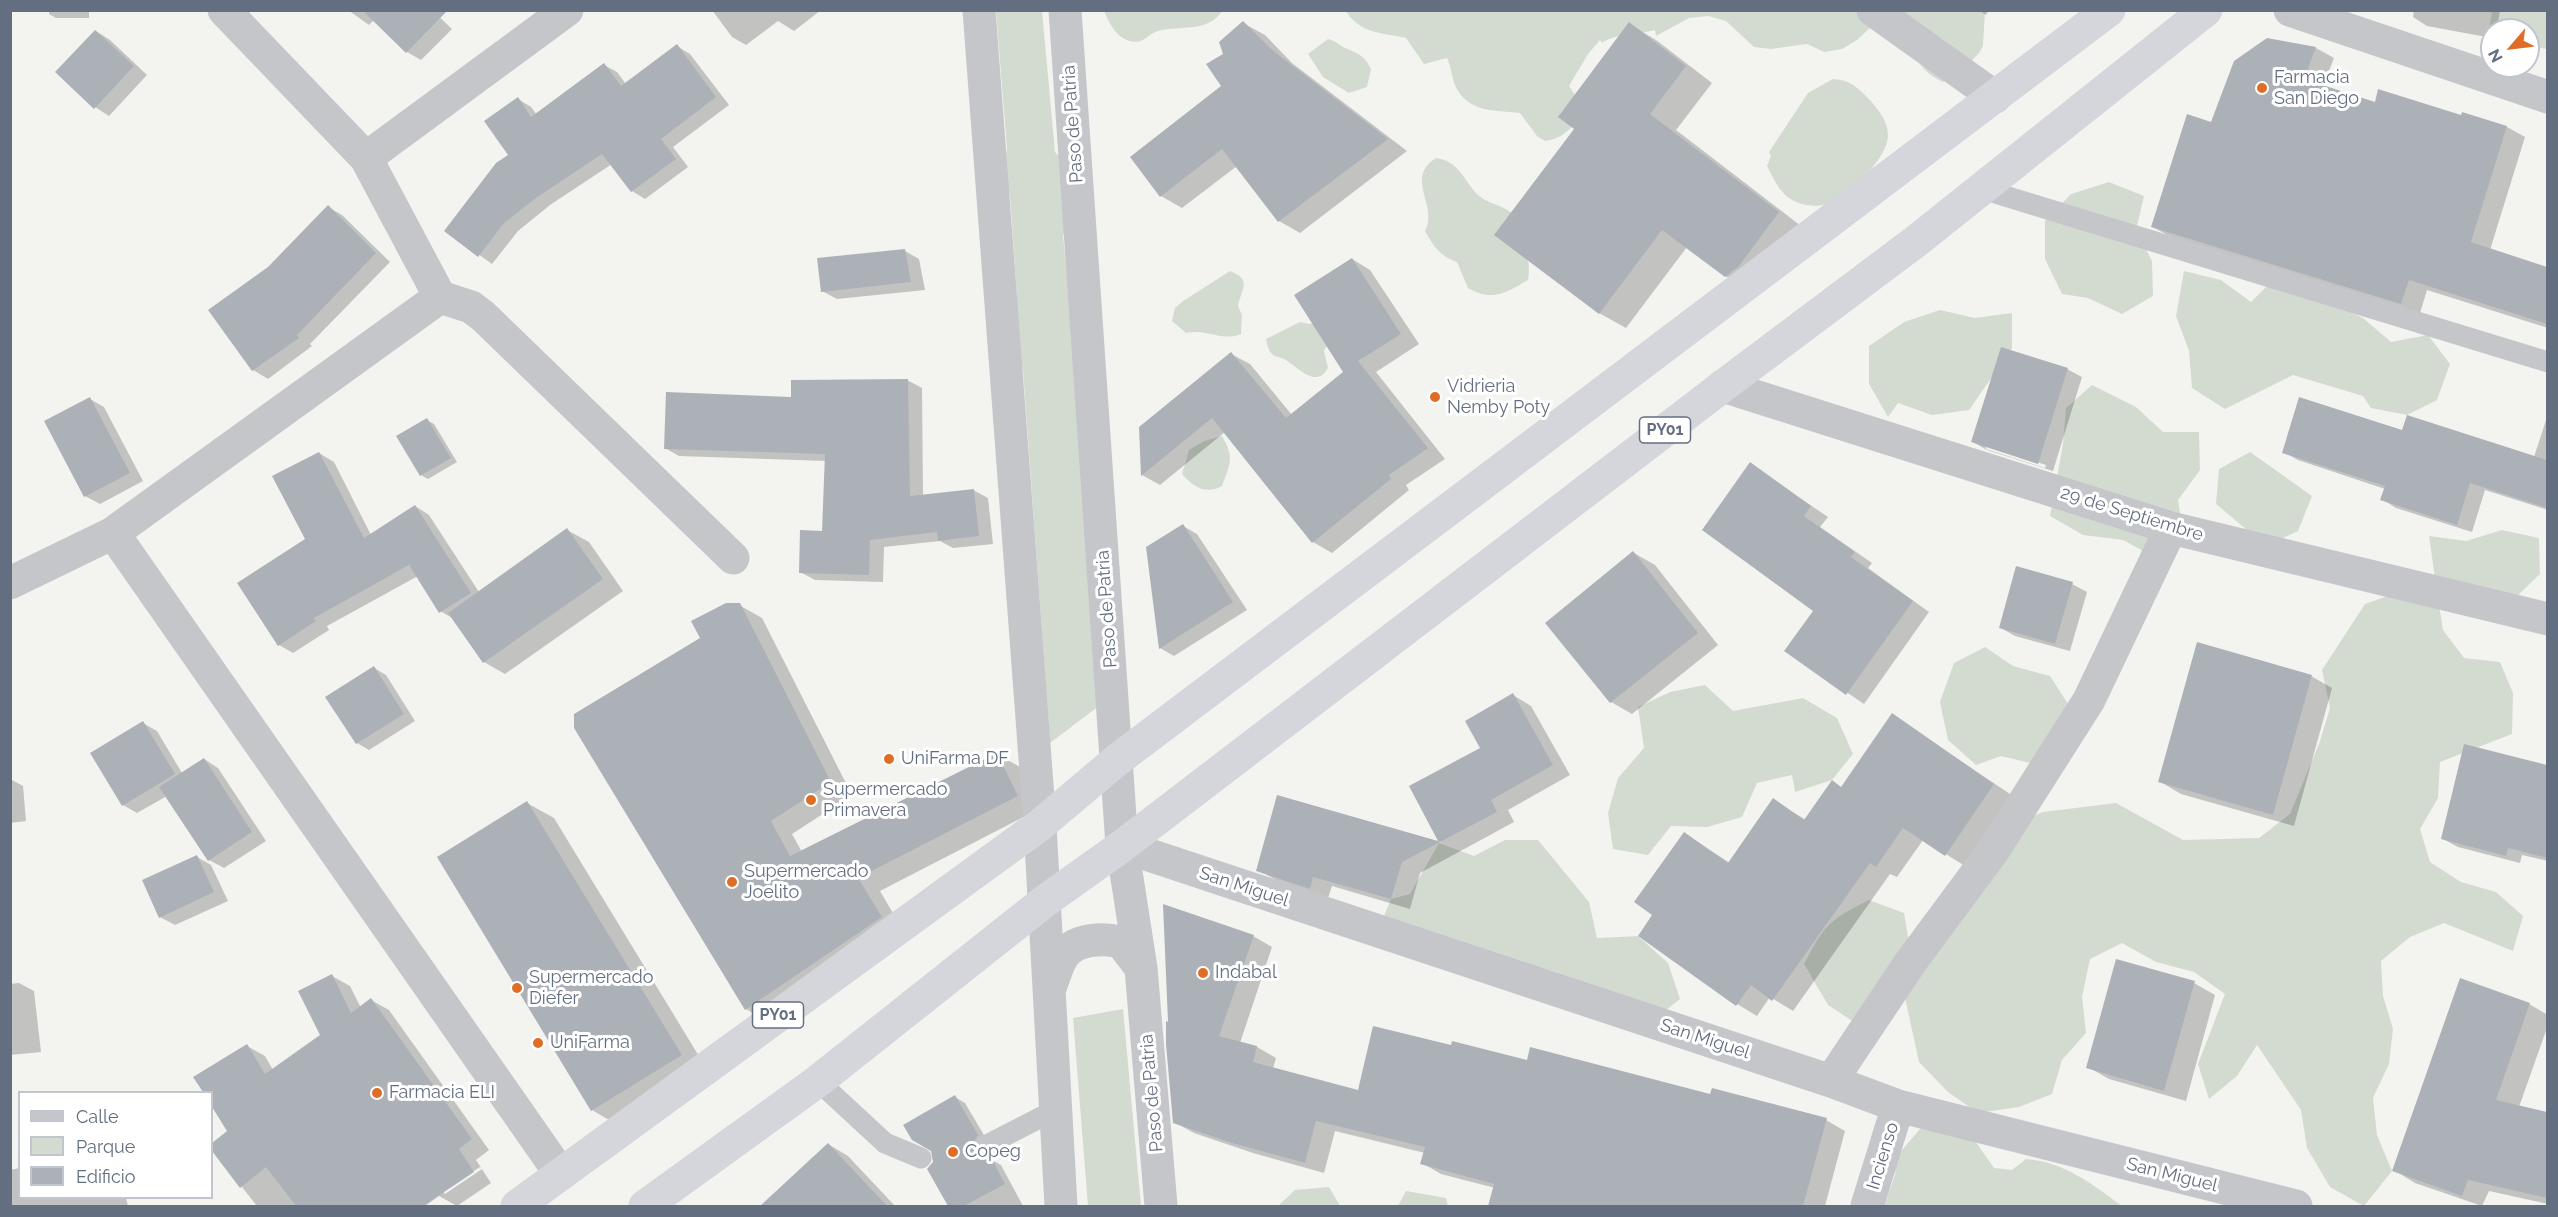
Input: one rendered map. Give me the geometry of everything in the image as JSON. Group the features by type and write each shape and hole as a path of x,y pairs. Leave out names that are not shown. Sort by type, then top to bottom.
{"highway":[{"name":"PY01","path":"517,1206 1040,825 1117,760 2109,10"},
{"name":"PY01","path":"645,1206 818,1081 1045,901 1122,846 1982,189 2206,10"}],"street":[{"path":"224,10 366,158 440,297 471,307 483,316 733,558"},
{"path":"366,158 567,10"},
{"path":"979,10 1040,825 1061,1206"},
{"name":"Paso de Patria","path":"1065,10 1122,846 1141,968 1161,1206"},
{"path":"1873,10 1995,97"},
{"path":"2290,10 2547,97"},
{"path":"10,583 113,533 440,297"},
{"name":"29 de Septiembre","path":"1723,386 2171,528 2547,619"},
{"path":"1831,1081 1911,963 1994,851 2089,700 2171,528"},
{"path":"113,533 560,1173"},
{"name":"San Miguel","path":"1122,846 1831,1081 1898,1106 2296,1206"},
{"path":"1049,990 1064,955 1088,941 1105,939 1121,942 1141,968"},
{"name":"Incienso","path":"1867,1206 1898,1106"}],"lane":[{"path":"1982,189 2547,362"},
{"path":"818,1081 885,1143 921,1158"},
{"path":"984,1146 1055,1110"}],"green space":[{"path":"1104,10 1222,11 1209,23 1154,32 1139,42 1135,42 1117,33"},
{"path":"996,11 1042,11 1055,152 1063,160 1070,232 1063,235 1108,699 1050,743 1023,370 1018,360 1014,304 1017,298 1010,196 1004,167 1007,149"},
{"path":"1346,11 1876,11 1872,26 1857,40 1842,49 1824,52 1807,44 1771,49 1754,47 1726,21 1708,16 1689,18 1656,36 1655,30 1620,36 1602,43 1600,40 1588,54 1569,86 1584,108 1581,114 1563,134 1545,141 1537,136 1520,113 1483,108 1467,101 1455,85 1447,58 1424,64 1406,38 1364,28 1357,24"},
{"path":"1900,11 1985,11 1983,46 1960,73 1943,82 1933,76 1918,61 1909,42"},
{"path":"2492,11 2547,11 2547,49 2540,48 2540,18 2491,18"},
{"path":"1328,39 1358,54 1366,61 1371,69 1367,87 1349,93 1323,77 1308,54"},
{"path":"1833,79 1853,85 1875,106 1886,123 1887,144 1875,165 1845,193 1826,204 1805,205 1788,197 1779,188 1767,166 1771,156 1769,152 1808,93"},
{"path":"1436,158 1455,166 1476,193 1514,216 1525,243 1529,264 1528,280 1499,294 1477,292 1468,288 1457,262 1446,257 1435,246 1425,231 1428,212 1422,183 1427,166"},
{"path":"2109,182 2144,196 2136,230 2152,261 2153,296 2122,314 2088,298 2062,294 2045,259 2045,221 2071,194"},
{"path":"1230,271 1241,278 1244,286 1238,306 1242,315 1241,334 1228,337 1201,332 1186,333 1172,321 1175,308 1183,301"},
{"path":"2184,271 2221,280 2251,302 2278,275 2363,318 2391,342 2428,335 2450,364 2437,400 2407,415 2371,408 2363,396 2293,375 2225,409 2192,388 2189,351 2176,316"},
{"path":"1940,310 1975,318 2012,313 2012,348 1969,410 1932,415 1898,403 1888,417 1869,384 1869,346 1904,322"},
{"path":"1300,322 1309,324 1318,322 1334,343 1326,347 1324,351 1328,368 1318,377 1306,374 1274,355 1268,346 1266,339"},
{"path":"2092,385 2136,407 2163,432 2199,432 2200,470 2178,500 2184,539 2154,557 2123,540 2083,535 2050,516 2063,444 2066,408"},
{"path":"1222,436 1230,456 1227,472 1222,486 1205,490 1191,483 1182,474 1189,450 1204,441"},
{"path":"2250,452 2312,496 2298,531 2266,546 2216,504 2219,469"},
{"path":"2502,530 2539,538 2540,574 2511,602 2437,593 2443,630 2464,658 2500,662 2513,693 2512,734 2440,762 2438,798 2420,829 2430,862 2461,882 2496,892 2523,916 2513,951 2444,923 2410,937 2381,961 2383,996 2393,1029 2389,1064 2373,1098 2377,1135 2392,1171 2364,1206 2330,1187 2307,1148 2301,1110 2257,1045 2237,1076 2209,1099 2198,1064 2225,994 2194,972 2156,962 2122,943 2090,959 2082,997 2086,1033 2062,1060 2052,1094 2019,1107 1978,1113 1948,1092 1919,1062 1902,984 1860,1026 1828,1005 1804,964 1829,924 1869,900 1904,913 1910,948 2009,826 2043,812 2116,803 2183,840 2259,838 2290,814 2319,744 2330,708 2322,670 2365,604 2399,592 2437,592 2429,536 2466,541"},
{"path":"1985,647 2013,666 2050,676 2072,710 2038,765 2001,756 1976,765 1948,740 1940,702 1954,663"},
{"path":"1705,685 1733,711 1803,698 1837,718 1853,754 1832,780 1795,792 1792,775 1757,783 1742,817 1707,827 1671,826 1648,855 1613,849 1608,813 1618,778 1644,748 1638,707 1670,692"},
{"path":"1505,840 1538,840 1589,902 1597,938 1638,936 1668,963 1680,999 1651,1022 1615,1023 1556,972 1377,933 1391,899 1410,894 1439,843 1474,856"},
{"path":"1123,1009 1141,1206 1088,1206 1073,1018"},
{"path":"1940,1124 1973,1138 1994,1168 2012,1170 2026,1159 2040,1161 2077,1175 2122,1206 1884,1206 1895,1175 1896,1157 1920,1129"},
{"path":"1329,1187 1340,1206 1278,1206 1295,1190"},
{"path":"1406,1191 1446,1198 1448,1206 1398,1206"}],"building":[{"path":"362,10 448,10 406,53"},
{"path":"1243,21 1271,49 1388,139 1278,222 1222,149 1160,197 1130,157 1221,86 1206,64 1223,54 1219,42"},
{"path":"1629,22 1686,66 1650,114 1779,212 1739,266 1725,277 1662,230 1599,314 1494,235 1574,129 1558,117"},
{"path":"95,30 134,66 94,109 55,72"},
{"path":"2267,38 2316,47 2304,79 2375,102 2378,89 2461,115 2462,112 2507,126 2471,242 2547,267 2547,324 2409,280 2401,304 2151,227 2187,114 2211,122 2234,61"},
{"path":"677,44 716,97 661,139 676,159 631,192 602,154 536,198 504,223 478,257 444,231 496,163 508,155 484,121 518,97 531,117 604,63 621,86"},
{"path":"328,205 376,253 297,335 299,338 252,371 208,310 268,267"},
{"path":"905,249 911,282 821,292 817,258"},
{"path":"1352,258 1401,334 1358,361 1428,448 1389,475 1391,479 1312,543 1212,418 1141,476 1139,427 1231,352 1286,418 1343,372 1294,295"},
{"path":"2001,347 2068,368 2038,464 1971,442"},
{"path":"908,379 910,496 974,489 979,536 938,541 937,532 870,540 869,575 799,573 800,530 822,531 825,454 664,449 666,392 791,397 791,380"},
{"path":"90,397 130,473 84,497 44,421"},
{"path":"2299,397 2402,430 2407,415 2547,460 2547,508 2470,483 2457,525 2380,500 2385,486 2282,453"},
{"path":"427,418 451,458 420,476 396,436"},
{"path":"319,452 364,538 415,505 471,593 439,613 409,565 314,618 316,621 278,646 237,583 305,539 272,476"},
{"path":"1750,462 1811,506 1804,516 1855,552 1851,557 1913,601 1846,695 1784,651 1813,611 1702,530"},
{"path":"1183,524 1233,602 1159,649 1146,547"},
{"path":"567,528 603,579 483,663 448,613"},
{"path":"1633,551 1698,633 1610,703 1545,623"},
{"path":"2016,566 2073,582 2055,644 1999,628"},
{"path":"726,603 740,603 831,782 771,821 790,856 997,753 1018,796 858,878 882,917 745,1010 574,728 574,714 700,638 691,621"},
{"path":"2197,642 2312,675 2273,815 2158,782"},
{"path":"374,666 404,714 356,744 325,697"},
{"path":"1513,693 1553,765 1491,800 1497,812 1402,862 1391,899 1313,877 1310,889 1256,871 1277,795 1438,841 1409,786 1480,748 1465,721"},
{"path":"1892,713 1994,784 1945,856 1903,828 1876,867 1870,863 1772,1001 1751,985 1736,1006 1638,936 1652,915 1634,902 1684,832 1728,863 1773,798 1804,820 1832,780 1841,787"},
{"path":"143,721 175,774 122,806 90,753"},
{"path":"2464,744 2547,765 2547,858 2508,848 2506,856 2441,839"},
{"path":"204,758 252,832 208,861 159,787"},
{"path":"527,801 682,1055 591,1111 437,857"},
{"path":"197,855 214,892 159,918 142,880"},
{"path":"1163,904 1254,935 1219,1036 1257,1046 1253,1062 1358,1090 1373,1026 1451,1045 1452,1041 1527,1060 1530,1047 1710,1094 1712,1088 1827,1118 1803,1206 1488,1206 1494,1184 1420,1164 1425,1147 1316,1121 1305,1163 1232,1143 1173,1123 1166,1044 1166,1021 1168,1022"},
{"path":"2116,959 2195,981 2164,1091 2086,1068"},
{"path":"332,974 351,1013 371,998 472,1139 459,1149 474,1172 423,1206 296,1206 266,1167 240,1188 213,1152 213,1142 227,1131 213,1109 213,1091 202,1091 193,1077 247,1044 265,1074 320,1035 298,991"},
{"path":"2460,978 2530,1003 2496,1100 2547,1112 2547,1198 2468,1180 2462,1196 2392,1171"},
{"name":"Copeg","path":"955,1095 978,1135 972,1145 974,1152 984,1159 991,1157 1005,1184 964,1206 948,1206 927,1169 933,1162 931,1151 912,1140 903,1125"},
{"path":"828,1143 887,1206 760,1206"}],"place":[{"name":"Farmacia San Diego","path":"2262,88"},
{"name":"Vidrieria Nemby Poty","path":"1435,397"},
{"name":"UniFarma DF","path":"889,759"},
{"name":"Supermercado Primavera","path":"811,800"},
{"name":"Supermercado Joelito","path":"732,882"},
{"name":"Indabal","path":"1203,973"},
{"name":"Supermercado Diefer","path":"517,988"},
{"name":"UniFarma","path":"538,1043"},
{"name":"Farmacia ELI","path":"377,1093"},
{"name":"Copeg","path":"953,1152"}]}
